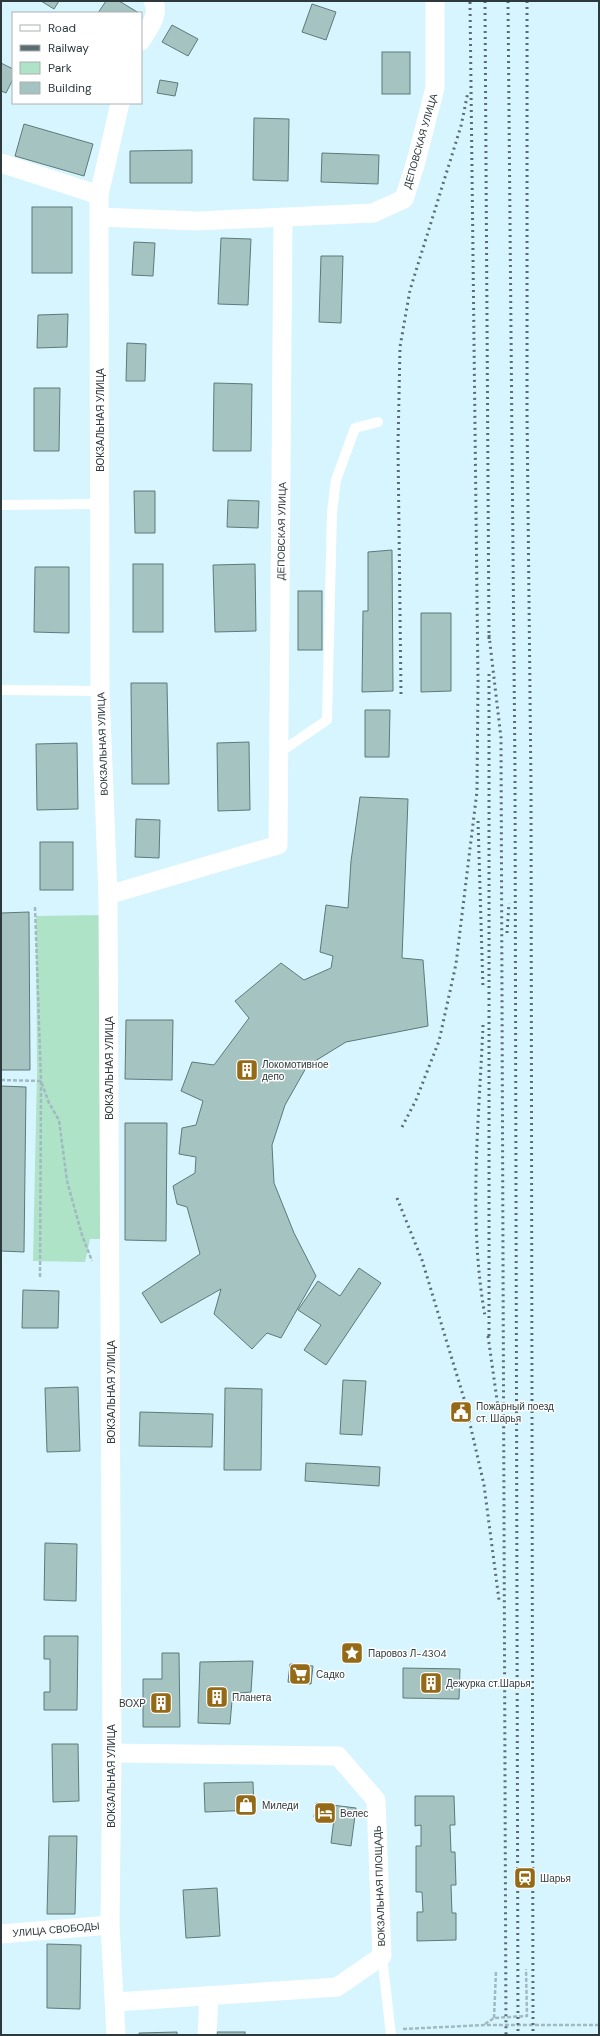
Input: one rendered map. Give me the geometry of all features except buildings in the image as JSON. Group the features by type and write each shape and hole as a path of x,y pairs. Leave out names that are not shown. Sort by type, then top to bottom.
{"street":[{"path":"142,39 155,15 156,6 153,1"},
{"name":"ДЕПОВСКАЯ УЛИЦА","path":"108,895 278,845 283,218 373,213 404,199 415,165 435,88 435,1"},
{"name":"ВОКЗАЛЬНАЯ УЛИЦА","path":"116,2035 116,2002 110,1925 112,1753 108,895 100,692 99,217 100,195 120,104"},
{"path":"1,163 100,195"},
{"path":"99,217 197,221 283,218"},
{"name":"ВОКЗАЛЬНАЯ ПЛОЩАДЬ","path":"112,1753 338,1756 376,1800 382,1956 337,1987 116,2002"},
{"name":"УЛИЦА СВОБОДЫ","path":"1,1934 110,1925"},
{"path":"207,2035 209,1996"}],"lane":[{"path":"279,752 326,720 332,512 336,480 355,428 378,422"},
{"path":"1,505 100,504"},
{"path":"1,690 100,692"},
{"path":"382,1956 391,2032"}],"path":[{"path":"36,907 41,1081 40,1279"},
{"path":"1,1080 41,1081"},
{"path":"41,1081 49,1103 59,1120 67,1182 82,1235 93,1265"},
{"path":"485,2025 494,2018 527,2016 526,1969"},
{"path":"494,2018 496,1972"},
{"path":"391,2032 440,2026 599,2025"}],"green space":[{"path":"102,915 103,1239 90,1239 85,1262 33,1261 37,1072 36,916"}],"railway":[{"path":"402,1127 416,1100 439,1041 456,964 477,791 478,681 470,1"},
{"path":"485,1 489,640"},
{"path":"508,1 515,773 518,2035"},
{"path":"527,1 527,413 531,787 533,2035"},
{"path":"401,694 398,446 400,347 410,290 461,126 468,92"},
{"path":"489,635 501,738 506,2035"},
{"path":"489,674 489,1340"},
{"path":"478,821 483,989"},
{"path":"507,933 509,903"},
{"path":"483,1025 477,1134 476,1207 477,1244 485,1316"},
{"path":"397,1198 422,1260 465,1402 484,1485 499,1600"},
{"path":"488,1336 498,1407"}],"place":[{"name":"Локомотивное депо","path":"247,1070"},
{"name":"Пожарный поезд ст. Шарья","path":"461,1412"},
{"name":"Паровоз Л-4304","path":"352,1653"},
{"name":"Садко","path":"300,1674"},
{"name":"Дежурка ст.Шарья","path":"431,1683"},
{"name":"Планета","path":"217,1697"},
{"name":"ВОХР","path":"161,1703"},
{"name":"Миледи","path":"246,1805"},
{"name":"Велес","path":"325,1813"},
{"name":"Шарья","path":"525,1878"}]}
